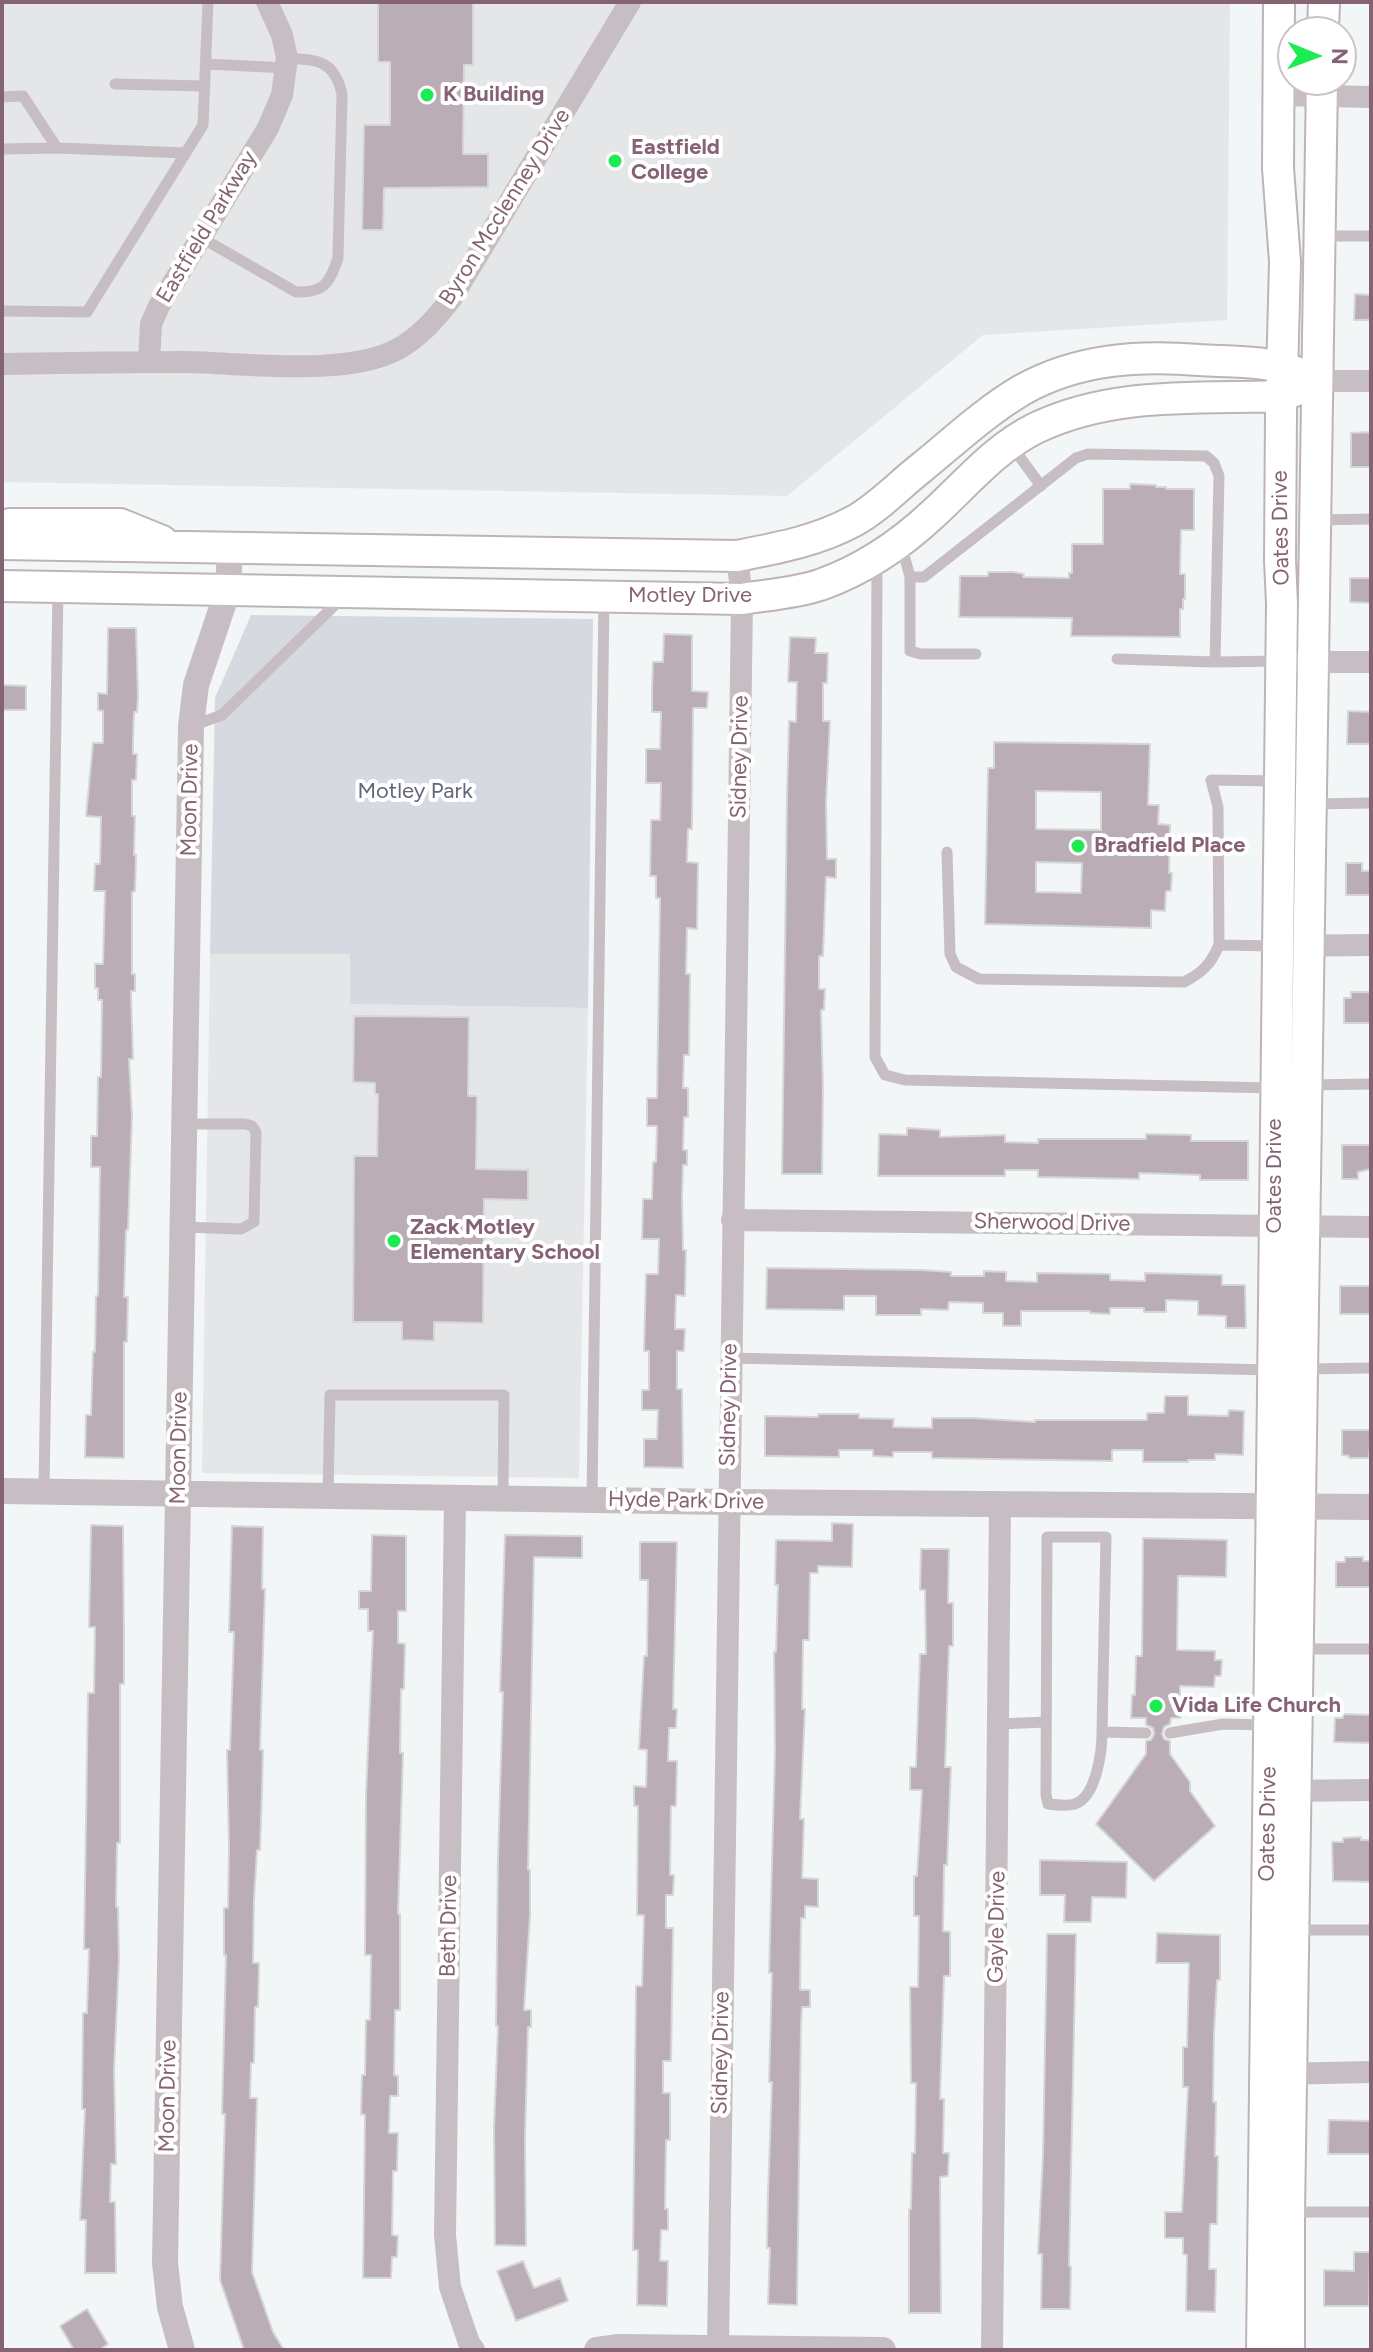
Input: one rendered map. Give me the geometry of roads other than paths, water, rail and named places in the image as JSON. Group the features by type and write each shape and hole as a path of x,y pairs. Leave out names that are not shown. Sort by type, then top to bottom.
{"main road":[{"name":"Oates Drive","path":"1279,96 1278,168 1285,262 1275,1088 1290,1226"},
{"name":"Oates Drive","path":"1289,2350 1289,2212 1279,2074 1295,1930 1283,1791 1269,1725 1271,1508 1288,1369 1290,1226 1307,1085 1322,96"},
{"name":"Motley Drive","path":"2,544 737,556 823,536 880,504 988,414 1022,390 1062,372 1110,360 1159,357 1282,366 1317,381"},
{"name":"Motley Drive","path":"2,586 742,599 820,585 889,549 991,458 1033,429 1083,409 1128,400 1281,396 1317,381"},
{"path":"880,504 889,549"},
{"path":"2,524 120,524 179,548"},
{"name":"Oates Drive","path":"1262,2350 1279,2074 1283,1791 1299,1649 1301,1507 1288,1369"}],"street":[{"path":"267,2 282,35 286,63"},
{"name":"Byron Mcclenney Drive","path":"149,362 327,365 363,361 397,350 426,330 451,299 630,2"},
{"name":"Eastfield Parkway","path":"149,362 151,324 159,306 268,128 282,95 286,63"},
{"path":"2,364 149,362"},
{"name":"Motley Drive","path":"1317,381 1371,381"},
{"name":"Moon Drive","path":"182,2350 170,2307 165,2263 191,726 196,685 228,590 230,549"},
{"name":"Sidney Drive","path":"718,2348 742,599 737,556"},
{"path":"1280,661 1371,662"},
{"path":"1277,946 1371,945"},
{"name":"Sherwood Drive","path":"732,1220 1371,1227"},
{"name":"Hyde Park Drive","path":"2,1491 728,1502 1371,1507"},
{"name":"Beth Drive","path":"455,1498 445,2235 450,2287 474,2350"},
{"name":"Gayle Drive","path":"992,2350 1000,1505"},
{"path":"1283,1791 1371,1790"},
{"path":"1279,2074 1371,2072"},
{"path":"597,2350 619,2347 883,2350"}],"lane":[{"path":"2,311 87,312 203,125 208,2"},
{"path":"199,237 296,292 312,293 325,286 338,258 342,94 338,77 328,65 309,59 286,63 206,64"},
{"path":"115,84 205,86"},
{"path":"2,97 23,96 57,148"},
{"path":"2,149 186,153"},
{"path":"1320,236 1371,236"},
{"path":"1011,445 1041,486"},
{"path":"910,577 924,577 1076,458 1088,454 1206,456 1214,463 1219,476 1215,662"},
{"path":"1316,520 1371,519"},
{"path":"889,549 910,577 910,651 921,654 976,654"},
{"path":"889,549 875,1057 885,1075 905,1080 1275,1088"},
{"path":"44,1492 58,587"},
{"path":"191,726 222,715 348,592"},
{"path":"592,1500 604,596"},
{"path":"1117,659 1280,661"},
{"path":"947,852 950,954 956,967 979,979 1184,982 1211,963 1219,945 1218,807 1211,780 1279,781"},
{"path":"1311,804 1371,803"},
{"path":"1219,945 1277,946"},
{"path":"1307,1085 1371,1084"},
{"path":"183,1227 241,1229 254,1222 256,1132 252,1126 245,1124 185,1124"},
{"path":"730,1358 1371,1368"},
{"path":"328,1496 330,1395 504,1395 503,1498"},
{"path":"1054,1505 1054,1537"},
{"path":"1047,1537 1054,1537 1106,1537 1102,1754 1098,1772 1082,1799 1074,1804 1048,1804 1046,1795 1047,1537"},
{"path":"1299,1649 1371,1649"},
{"path":"999,1724 1046,1722"},
{"path":"1170,1733 1223,1724 1269,1725"},
{"path":"1102,1732 1146,1733"},
{"path":"1295,1930 1371,1930"},
{"path":"1289,2212 1371,2212"}],"place":[{"name":"K Building","path":"427,95"},
{"name":"Eastfield College","path":"615,161"},
{"name":"Bradfield Place","path":"1078,846"},
{"name":"Zack Motley Elementary School","path":"394,1241"},
{"name":"Vida Life Church","path":"1156,1706"}],"park label":[{"name":"Motley Park","path":"415,792"}]}
